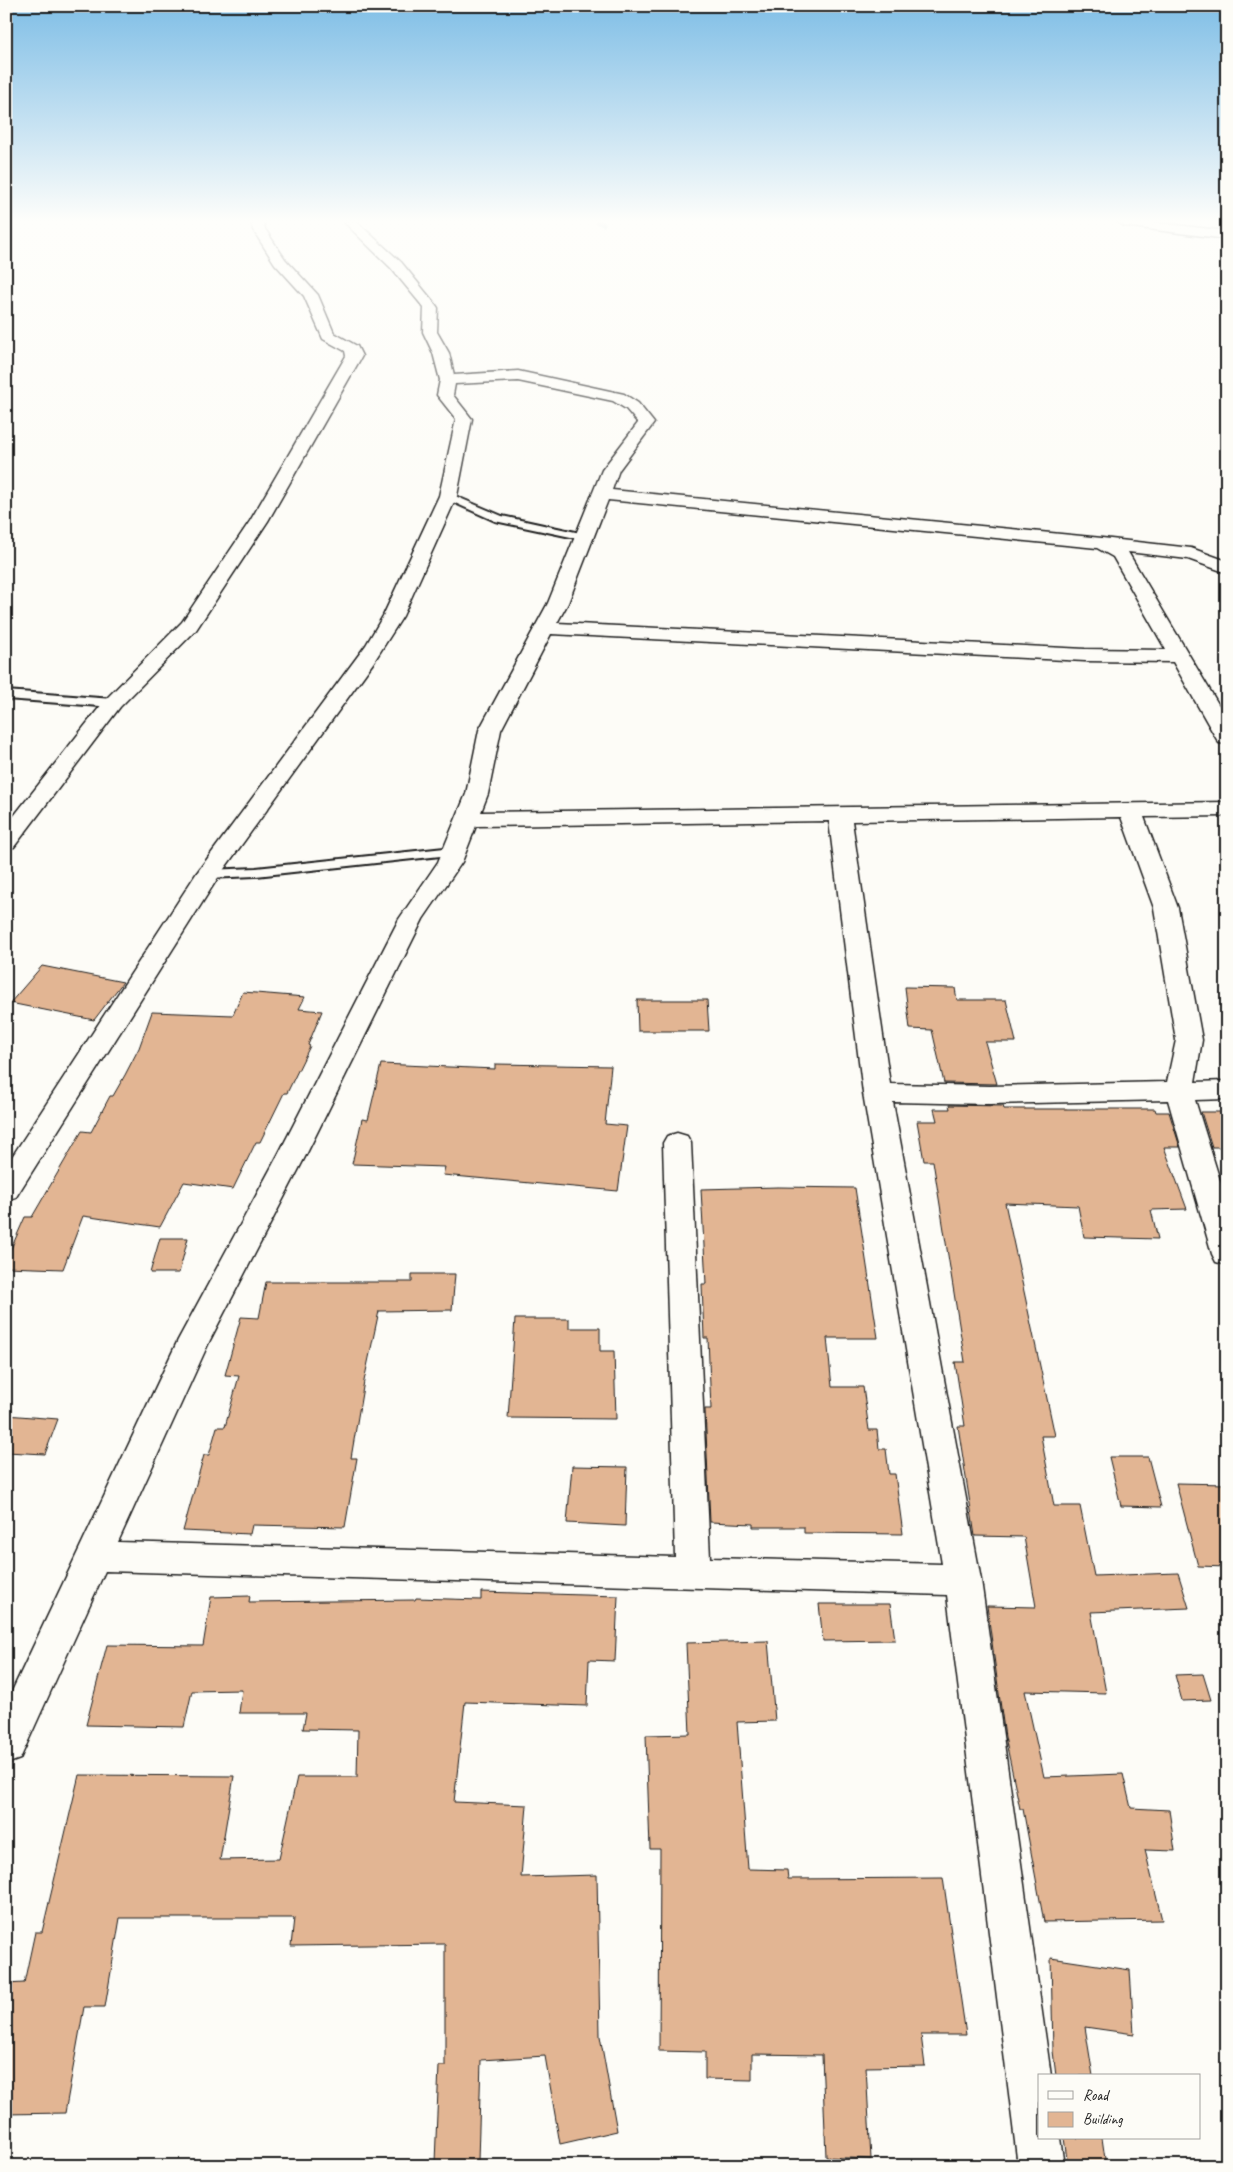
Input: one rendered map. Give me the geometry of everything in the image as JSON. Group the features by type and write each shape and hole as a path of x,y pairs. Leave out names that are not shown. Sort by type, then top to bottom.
{"street":[{"path":"6,842 113,703 189,626 258,521 354,356 352,349 328,336 323,323"},
{"path":"6,1190 208,874 355,675 401,600 405,587 448,496 464,419 445,395 448,380 441,353 430,332 430,323"},
{"path":"6,1746 96,1556 194,1340 292,1155 411,919 450,862 477,794 490,730 558,603 611,470 646,424 632,406 618,398 518,376 448,380"},
{"path":"602,494 1101,543 1191,554 1227,567"},
{"path":"1101,543 1120,553 1227,738"},
{"path":"545,628 1085,655 1180,656"},
{"path":"468,819 1227,809"},
{"path":"1130,810 1166,908 1189,1040 1179,1092 1227,1254"},
{"path":"840,814 877,1093 962,1580 1041,2166"},
{"path":"877,1093 990,1095 1227,1090"},
{"path":"677,1143 693,1572"},
{"path":"96,1556 962,1580"}],"lane":[{"path":"448,496 499,519 585,537"},
{"path":"6,695 113,703"},
{"path":"208,874 266,871 454,851"}],"building":[{"path":"42,966 123,982 94,1020 10,1003"},
{"path":"905,987 955,988 957,1000 1006,1000 1016,1042 985,1042 997,1084 944,1083 932,1030 910,1029"},
{"path":"243,992 305,997 299,1009 322,1011 308,1045 310,1046 287,1093 284,1093 260,1142 256,1142 233,1189 184,1182 160,1227 83,1216 63,1269 6,1267 6,1260 25,1217 32,1217 82,1131 91,1132 139,1048 152,1012 233,1015"},
{"path":"637,1000 707,1000 709,1031 638,1031"},
{"path":"381,1064 495,1069 495,1064 611,1066 605,1124 627,1126 618,1191 443,1175 445,1167 352,1164 362,1119 368,1120"},
{"path":"949,1105 1003,1106 1004,1109 1155,1109 1156,1112 1169,1112 1180,1147 1164,1147 1187,1209 1151,1210 1158,1239 1084,1237 1078,1206 1005,1203 1055,1436 1041,1436 1054,1506 1080,1506 1094,1576 1178,1573 1189,1608 1091,1612 1106,1693 1025,1691 1044,1777 1123,1774 1131,1808 1169,1810 1175,1851 1145,1850 1162,1920 1044,1922 1023,1809 1020,1809 1005,1737 987,1606 1036,1607 1024,1537 975,1536 958,1426 965,1426 955,1362 965,1362 933,1161 924,1161 917,1121 937,1121 934,1109 950,1109"},
{"path":"1201,1112 1227,1112 1227,1147 1212,1147"},
{"path":"855,1188 878,1338 827,1338 832,1387 863,1387 869,1430 877,1430 879,1449 886,1449 889,1474 895,1474 903,1534 804,1533 804,1527 753,1527 753,1524 710,1522 705,1409 711,1409 708,1338 704,1338 702,1284 706,1284 701,1189"},
{"path":"160,1238 188,1238 179,1273 150,1273"},
{"path":"412,1274 455,1274 452,1310 379,1311 364,1381 351,1458 357,1458 345,1527 252,1525 250,1534 183,1531 204,1455 209,1455 217,1427 225,1427 239,1376 225,1375 241,1317 259,1318 266,1282 412,1282"},
{"path":"515,1319 569,1319 569,1328 600,1328 600,1351 614,1351 616,1419 508,1418"},
{"path":"6,1415 58,1419 45,1454 6,1452"},
{"path":"1109,1457 1148,1457 1161,1507 1121,1506"},
{"path":"572,1466 627,1467 625,1526 567,1523"},
{"path":"1176,1483 1227,1484 1227,1567 1198,1566"},
{"path":"481,1592 618,1596 615,1661 589,1660 587,1706 465,1702 454,1802 527,1805 521,1877 597,1875 600,2036 617,2131 560,2144 545,2056 481,2060 478,2161 435,2162 439,2066 445,2066 445,1944 291,1946 294,1918 120,1918 105,2007 84,2007 65,2113 6,2114 6,1984 24,1983 35,1932 42,1932 79,1775 234,1776 220,1860 279,1859 297,1777 357,1777 358,1730 303,1729 306,1713 239,1713 242,1690 192,1691 184,1727 86,1725 107,1645 203,1646 211,1597 250,1596 249,1602 415,1600 416,1598 481,1600"},
{"path":"819,1604 890,1604 895,1640 823,1641"},
{"path":"768,1641 775,1721 737,1722 748,1869 787,1870 788,1879 943,1878 966,2035 921,2035 925,2066 866,2067 871,2159 826,2157 822,2055 752,2054 752,2080 705,2079 705,2052 659,2051 660,1849 650,1849 646,1735 690,1734 686,1643"},
{"path":"1203,1674 1211,1700 1182,1701 1175,1675"},
{"path":"1051,1958 1130,1970 1134,2034 1085,2027 1093,2074 1056,2074 1053,2051"},
{"path":"1064,2140 1102,2140 1106,2166 1068,2166"}]}
